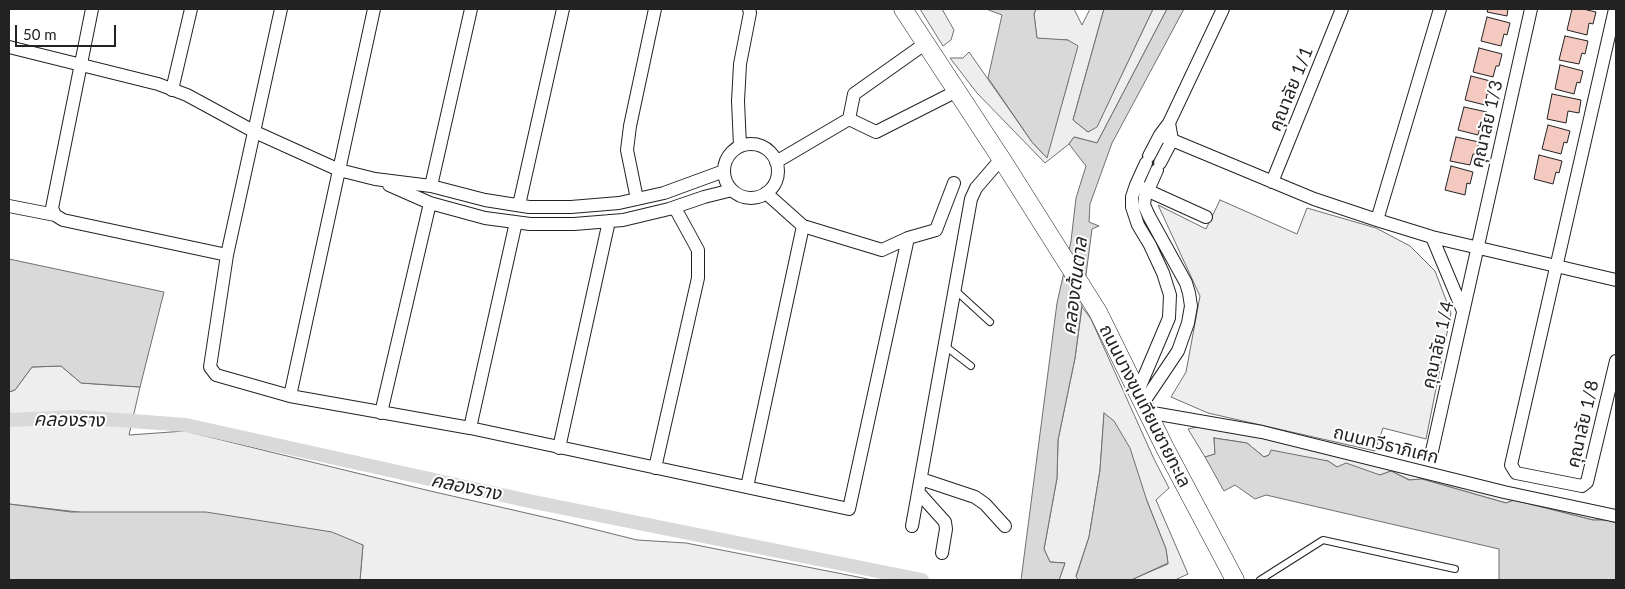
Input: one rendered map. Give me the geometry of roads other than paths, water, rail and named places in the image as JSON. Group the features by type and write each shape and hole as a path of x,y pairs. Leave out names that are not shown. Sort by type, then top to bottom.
{"main road":[{"name":"ถนนบางขุนเทียนชายทะเล","path":"903,9 957,90 1098,312 1235,580"}],"street":[{"path":"55,215 52,208 92,9"},
{"path":"172,90 191,9"},
{"path":"281,9 227,255 210,367 216,375 290,396 470,428 849,509 908,238"},
{"path":"290,396 374,9"},
{"path":"431,186 472,9"},
{"path":"519,205 563,9"},
{"path":"637,199 627,150 630,126 655,9"},
{"path":"740,146 738,83 750,13 749,9"},
{"path":"1143,402 1169,318 1170,296 1163,272 1150,244 1138,225 1132,207 1132,198 1136,185 1153,163 1166,137 1169,123 1223,9"},
{"name":"คุณาลัย 1/1","path":"1272,182 1342,9"},
{"path":"1377,220 1440,9"},
{"name":"คุณาลัย 1/3","path":"1478,247 1531,9"},
{"path":"1556,266 1615,9"},
{"path":"776,162 849,119 854,94 926,43"},
{"path":"9,47 158,84 187,95 255,132 340,170 375,179 431,186 485,200 519,205 571,207 619,203 664,192 724,172"},
{"path":"849,119 876,132 957,90"},
{"path":"1166,137 1272,182 1377,220 1432,237 1616,280"},
{"path":"758,145 772,154 776,162 776,179 772,187 766,193 757,197 748,198 739,195 726,182 724,172 728,157 740,146 758,145"},
{"path":"912,526 971,199 976,188 1000,159"},
{"path":"1143,402 1178,351 1188,323 1191,306 1186,283 1148,216 1144,205 1153,163"},
{"path":"375,179 430,203 485,218 530,224 574,224 623,220 675,208 704,197 732,190"},
{"path":"766,193 803,226 882,250 908,238 936,230 954,183"},
{"path":"1136,185 1206,217"},
{"path":"381,413 430,203"},
{"path":"9,206 55,215 63,220 227,255"},
{"path":"656,468 698,278 698,250 675,208"},
{"path":"559,448 609,221"},
{"path":"470,428 516,222"},
{"path":"747,488 803,226"},
{"path":"1432,237 1463,311"},
{"name":"คุณาลัย 1/4","path":"1432,451 1478,247"},
{"name":"คุณาลัย 1/8","path":"1556,266 1511,465 1516,473 1582,486 1587,482 1616,361"},
{"name":"ถนนทวีธาภิเศก","path":"1143,402 1504,492 1616,516"},
{"path":"921,479 975,497 985,504 1005,526"},
{"path":"919,493 945,522 946,529 942,554"}],"lane":[{"path":"1132,207 1127,199 1131,181 1158,128 1176,108"},
{"path":"955,290 990,322"},
{"path":"945,346 972,366"},
{"path":"1260,580 1323,540 1455,569"}],"water":[{"path":"986,9 1036,9 1034,14 1037,38 1068,40 1078,46 1047,158 1032,142 988,78 1002,15"},
{"path":"1104,9 1153,9 1097,127 1088,132 1073,120"},
{"name":"คลองต้นตาล","path":"1167,9 1184,9 1112,143 1090,204 1089,222 1099,226 1092,229 1075,358 1058,440 1057,478 1044,549 1050,562 1065,563 1059,580 1021,580 1057,303 1071,241 1076,198 1086,166 1069,144 1074,137 1097,143"},
{"path":"9,259 164,292 140,387 81,383 61,366 32,367 15,390 9,392"},
{"path":"1104,413 1114,421 1130,448 1147,501 1166,549 1168,563 1131,580 1079,580 1076,577 1089,537 1100,470"},
{"path":"1214,438 1247,443 1264,457 1269,455 1271,450 1328,461 1337,467 1346,463 1380,475 1391,471 1409,480 1422,479 1506,503 1514,500 1593,520 1609,520 1616,523 1616,580 1499,580 1499,549 1266,495 1255,499 1235,485 1224,491 1205,457 1215,454"},
{"path":"9,504 71,512 206,512 332,532 363,545 360,580 9,580"}],"waterway":[{"name":"คลองราง","path":"9,420 78,417 186,425 529,501 922,580"}]}
